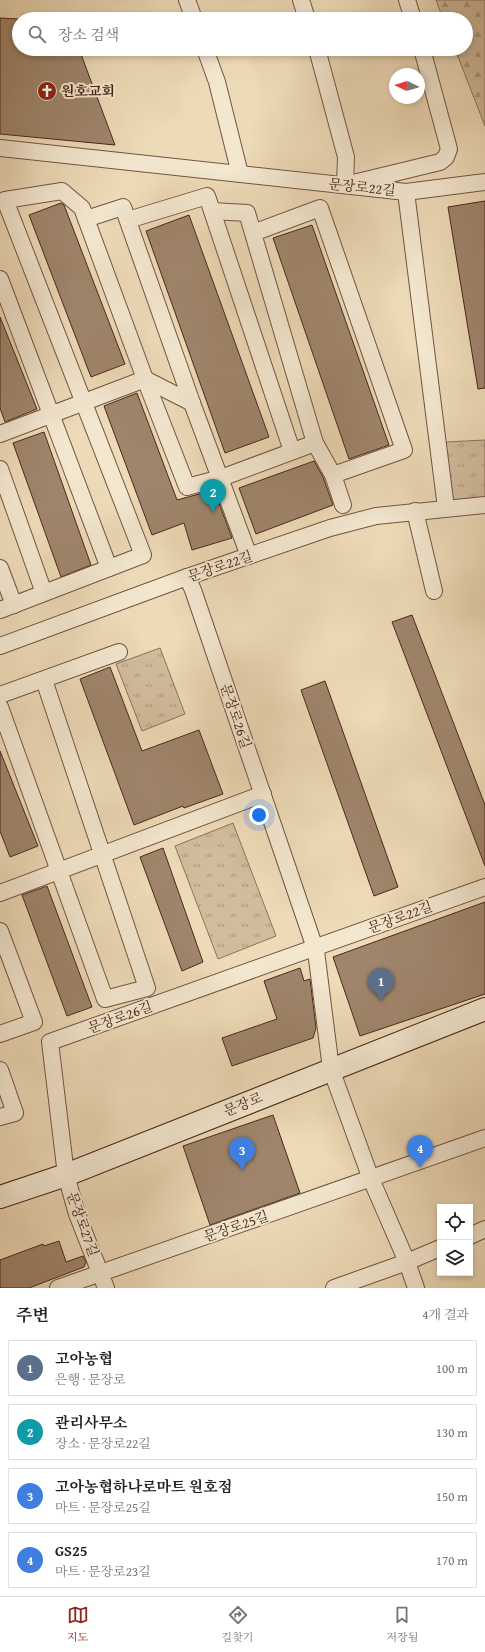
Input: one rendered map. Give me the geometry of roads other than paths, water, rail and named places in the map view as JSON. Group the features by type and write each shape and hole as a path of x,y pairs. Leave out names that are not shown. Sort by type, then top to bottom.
{"street":[{"path":"187,0 191,12"},
{"path":"301,0 305,12"},
{"path":"407,0 411,12"},
{"path":"208,56 217,82 240,174"},
{"path":"319,56 346,157 345,185 440,162 446,157 450,150 424,56"},
{"name":"문장로22길","path":"0,148 406,192 446,508"},
{"path":"406,192 485,182"},
{"path":"0,568 7,608 143,555 85,401 2,200 62,191 82,208 187,487 221,478 315,443"},
{"path":"128,220 207,196 292,452"},
{"path":"86,219 123,207 192,403 249,556"},
{"path":"253,233 320,208 404,450 333,475"},
{"path":"212,211 247,213 315,443 333,475 343,505"},
{"path":"0,279 110,568"},
{"path":"0,434 145,378 192,403"},
{"path":"0,469 44,593"},
{"name":"문장로22길","path":"0,646 187,577 330,528 376,516 485,505"},
{"path":"415,511 434,590"},
{"name":"문장로26길","path":"187,577 196,597 315,948 331,1069"},
{"path":"0,695 120,652"},
{"path":"0,707 105,999 147,988 44,680"},
{"path":"0,893 263,794"},
{"name":"문장로22길","path":"315,948 485,887"},
{"path":"0,931 34,1022 0,1034"},
{"name":"문장로26길","path":"66,1175 50,1042 315,948"},
{"name":"문장로","path":"0,1197 66,1175 485,1009"},
{"path":"331,1069 371,1179 407,1262 416,1288"},
{"path":"0,1070 15,1113 0,1117"},
{"name":"문장로25길","path":"104,1281 371,1179 485,1138"},
{"name":"문장로27길","path":"58,1288 104,1281 77,1214 66,1175"},
{"path":"473,1235 485,1229"},
{"path":"334,1288 407,1262 437,1249"}],"place":[{"name":"원호교회","path":"47,91"},
{"name":"관리사무소","path":"213,512"},
{"name":"고아농협","path":"381,1001"},
{"name":"GS25","path":"420,1168"},
{"name":"고아농협하나로마트 원호점","path":"242,1170"}]}
